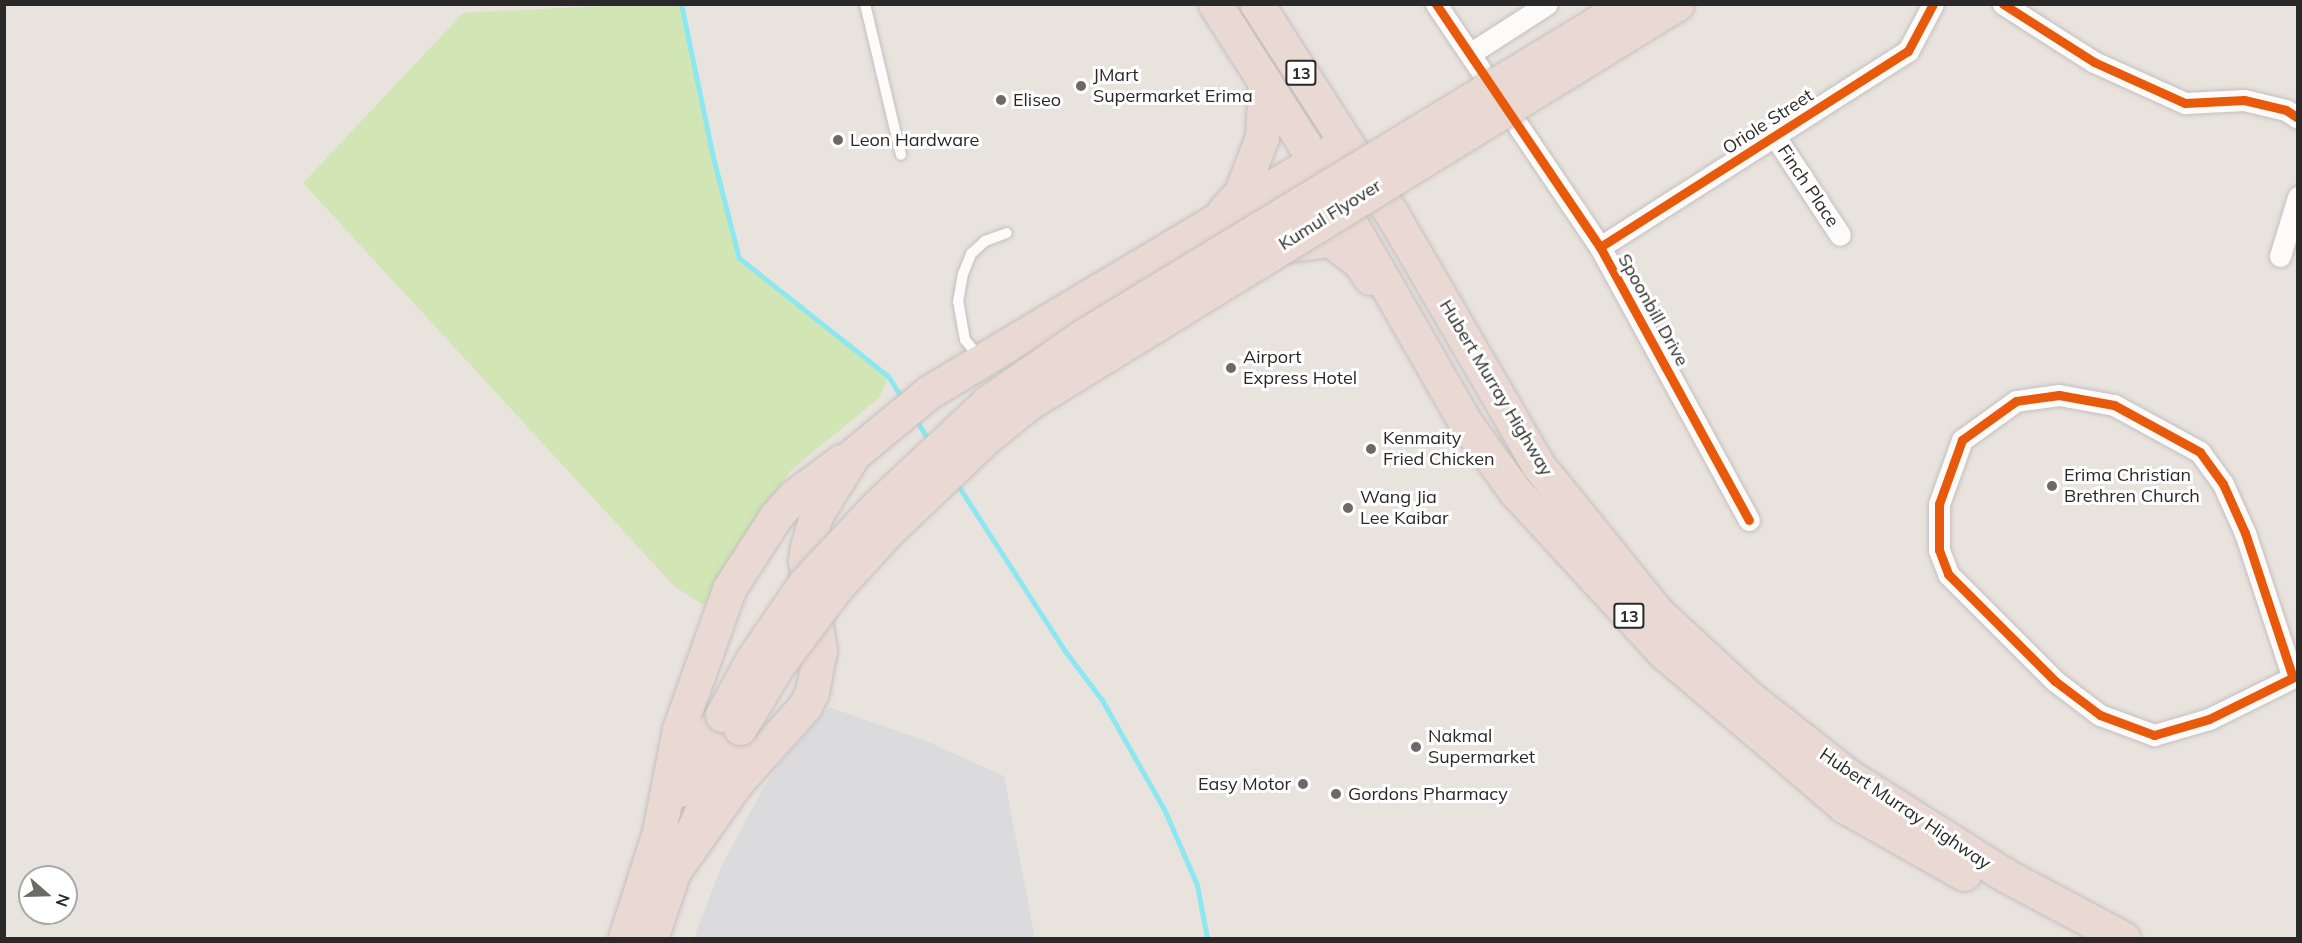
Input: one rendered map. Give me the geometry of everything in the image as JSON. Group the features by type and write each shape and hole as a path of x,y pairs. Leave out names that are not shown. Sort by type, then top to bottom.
{"highway":[{"name":"Hubert Murray Highway","path":"1215,4 1315,161 1467,424 1515,491 1662,651 1844,806 2078,939"},
{"name":"Hubert Murray Highway","path":"1257,4 1346,142 1538,465 1658,613 1751,699 1849,776 2005,875 2122,939"},
{"name":"Kumul Flyover","path":"731,721 752,660 804,584 877,506 988,402 1086,334 1628,4"},
{"name":"Kumul Flyover","path":"731,721 835,589 887,532 989,435 1029,403 1117,346 1677,4"},
{"path":"1197,233 1241,192 1250,176 1262,137 1265,82"},
{"path":"625,939 659,832 679,729 729,589 754,546 794,496 829,467 859,449 929,392 983,362 1076,302 1197,233 1346,142"},
{"path":"983,362 1232,254 1330,240 1360,263 1434,364"},
{"path":"674,871 737,782 805,706 812,692 820,650 805,560 807,547 816,515 859,449"},
{"path":"659,832 699,749 731,721"},
{"path":"651,939 674,871 731,721"}],"street":[{"name":"Spoonbill Drive","path":"1436,4 1600,247 1749,520"},
{"path":"1471,53 1547,4"},
{"name":"Oriole Street","path":"1600,247 1776,138 1908,51 1933,4"},
{"path":"2004,5 2094,62 2185,103 2244,100 2286,110 2298,118"},
{"name":"Finch Place","path":"1776,138 1840,235"},
{"path":"2280,256 2298,197"},
{"path":"2059,395 2114,405 2200,452 2223,484 2245,533 2295,675 2209,719 2154,735 2100,715 2055,681 1948,574 1939,550 1939,504 1962,440 2016,401 2059,395"}],"lane":[{"path":"865,4 901,156"},
{"path":"983,362 965,340 958,302 963,274 971,254 985,241 1007,233"}],"shaded area":[{"path":"829,707 926,741 1004,776 1035,938 694,938 721,867 761,792 779,764"}],"green space":[{"path":"617,5 681,5 713,157 739,258 888,376 880,397 790,471 704,605 675,587 303,183 463,13"}],"waterway":[{"path":"681,4 713,157 739,258 888,376 903,400"},
{"path":"915,418 929,441"},
{"path":"955,481 1065,651 1102,700 1164,809 1197,885 1207,938"}],"cycle path":[{"path":"1436,4 1600,247 1749,520"},
{"path":"1600,247 1908,51 1933,4"},
{"path":"2003,4 2094,62 2185,103 2244,100 2286,110 2298,118"},
{"path":"2292,675 2245,533 2223,484 2200,452 2114,405 2059,395 2016,401 1962,440 1939,504 1939,550 1948,574 2055,681 2100,715 2154,735 2209,719 2298,675"}],"place":[{"name":"JMart Supermarket Erima","path":"1081,86"},
{"name":"Eliseo","path":"1001,100"},
{"name":"Leon Hardware","path":"838,140"},
{"name":"Airport Express Hotel","path":"1231,368"},
{"name":"Kenmaity Fried Chicken","path":"1371,449"},
{"name":"Erima Christian Brethren Church","path":"2052,486"},
{"name":"Wang Jia Lee Kaibar","path":"1348,508"},
{"name":"Nakmal Supermarket","path":"1416,747"},
{"name":"Easy Motor","path":"1303,784"},
{"name":"Gordons Pharmacy","path":"1336,794"}]}
